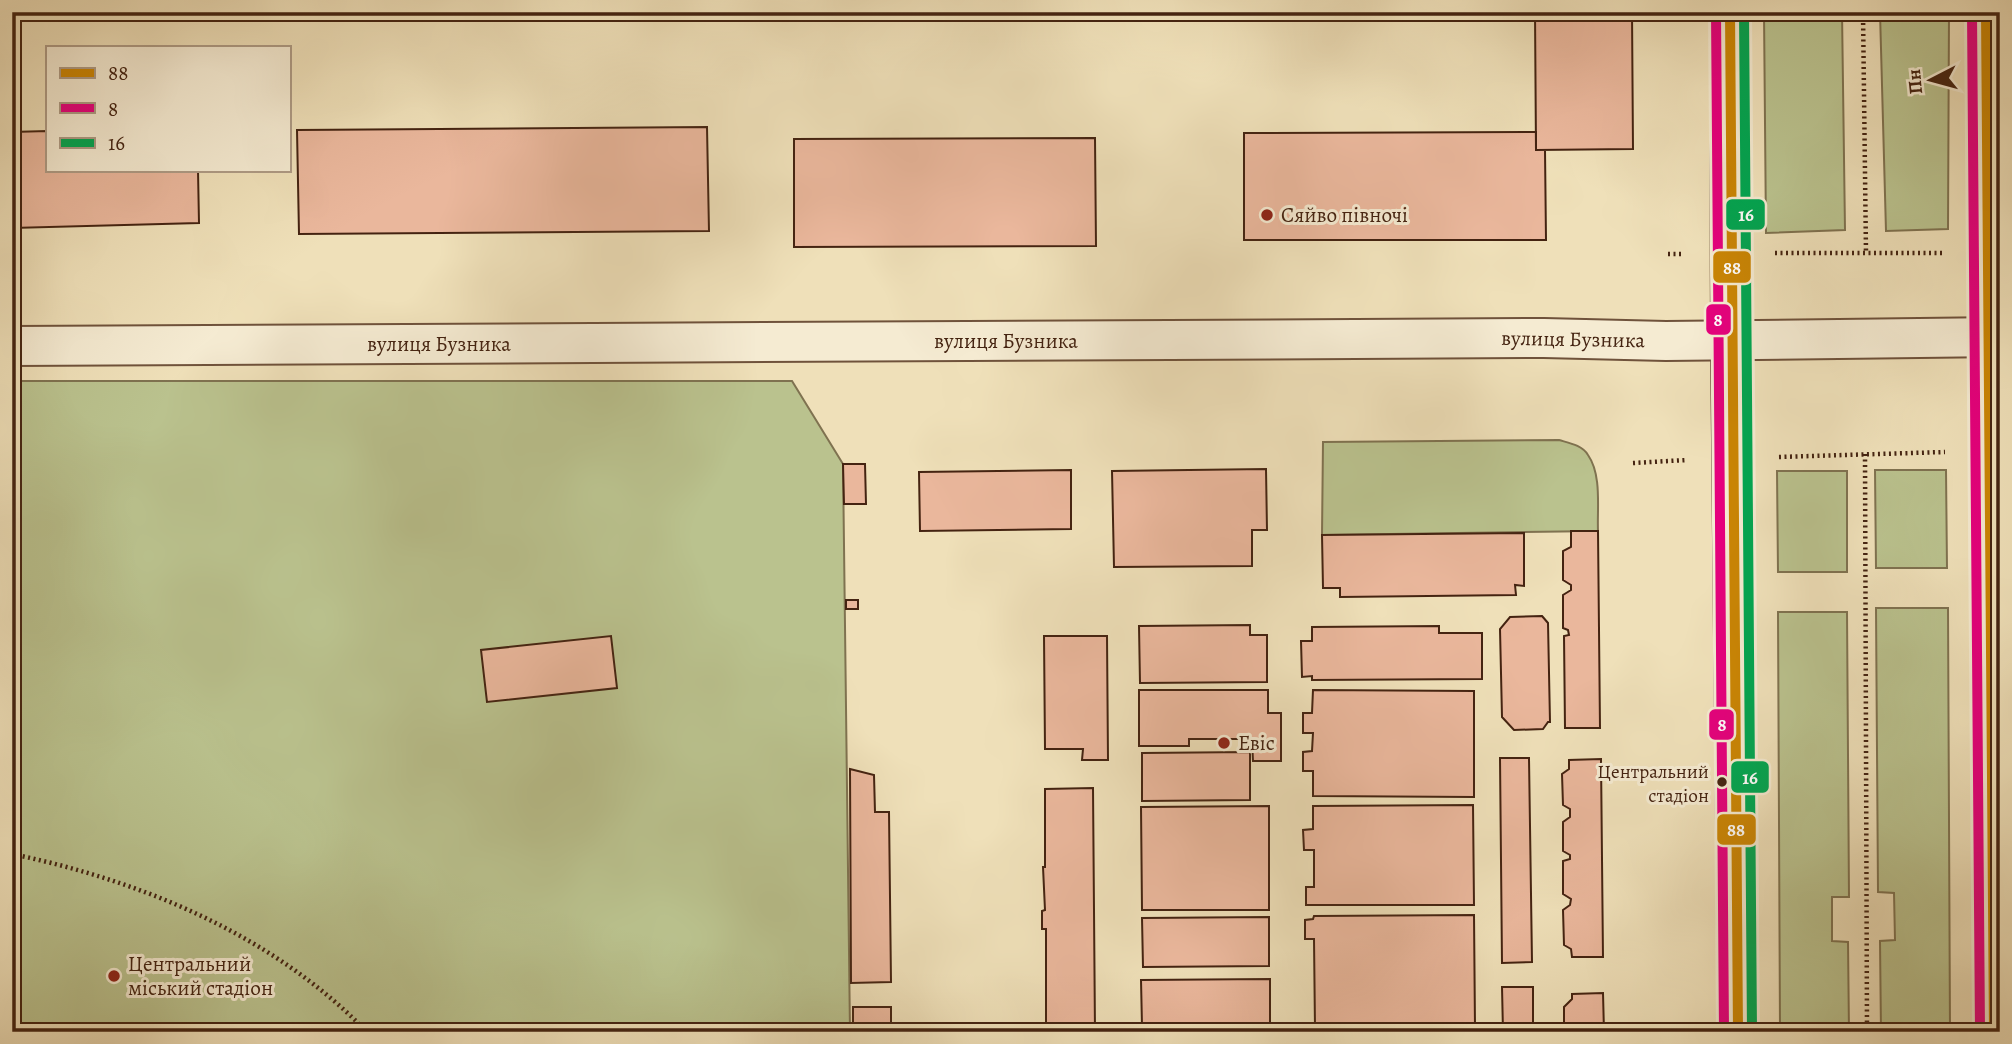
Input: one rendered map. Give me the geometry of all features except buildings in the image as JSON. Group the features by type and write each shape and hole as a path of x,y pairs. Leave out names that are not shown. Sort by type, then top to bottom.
{"main road":[{"path":"1730,12 1738,1032"},
{"path":"1986,12 1994,337 1994,1032"},
{"name":"вулиця Бузника","path":"12,346 1544,338 1666,341 1994,337"}],"path":[{"path":"1863,12 1866,253"},
{"path":"1768,253 1949,253"},
{"path":"1769,458 1953,452"},
{"path":"1865,454 1867,1032"},
{"path":"1633,463 1691,460"},
{"path":"12,854 56,863 137,888 215,922 293,971 346,1010 367,1032"}],"green space":[{"path":"1764,12 1842,12 1845,230 1766,233"},
{"path":"1880,12 1949,12 1948,229 1886,231"},
{"path":"12,381 792,381 843,464 850,1032 12,1032"},
{"path":"1559,440 1582,449 1592,463 1597,482 1598,531 1322,535 1323,442"},
{"path":"1875,470 1946,470 1947,568 1876,568"},
{"path":"1777,471 1847,471 1847,572 1778,572"},
{"path":"1876,608 1948,608 1950,1032 1881,1032 1880,941 1895,940 1894,893 1878,892"},
{"path":"1778,612 1847,612 1849,897 1832,897 1832,941 1848,942 1849,1032 1780,1032"}],"transit line":[{"name":"8","path":"1716,12 1724,1032"},
{"name":"88","path":"1730,12 1738,1032"},
{"name":"16","path":"1744,12 1752,1032"},
{"name":"8","path":"1972,12 1980,1032"},
{"name":"88","path":"1986,12 1994,1032"}],"place":[{"name":"Сяйво півночі","path":"1267,215"},
{"name":"Евіс","path":"1224,743"},
{"name":"Центральний стадіон","path":"1722,782"},
{"name":"Центральний міський стадіон","path":"114,976"}]}
